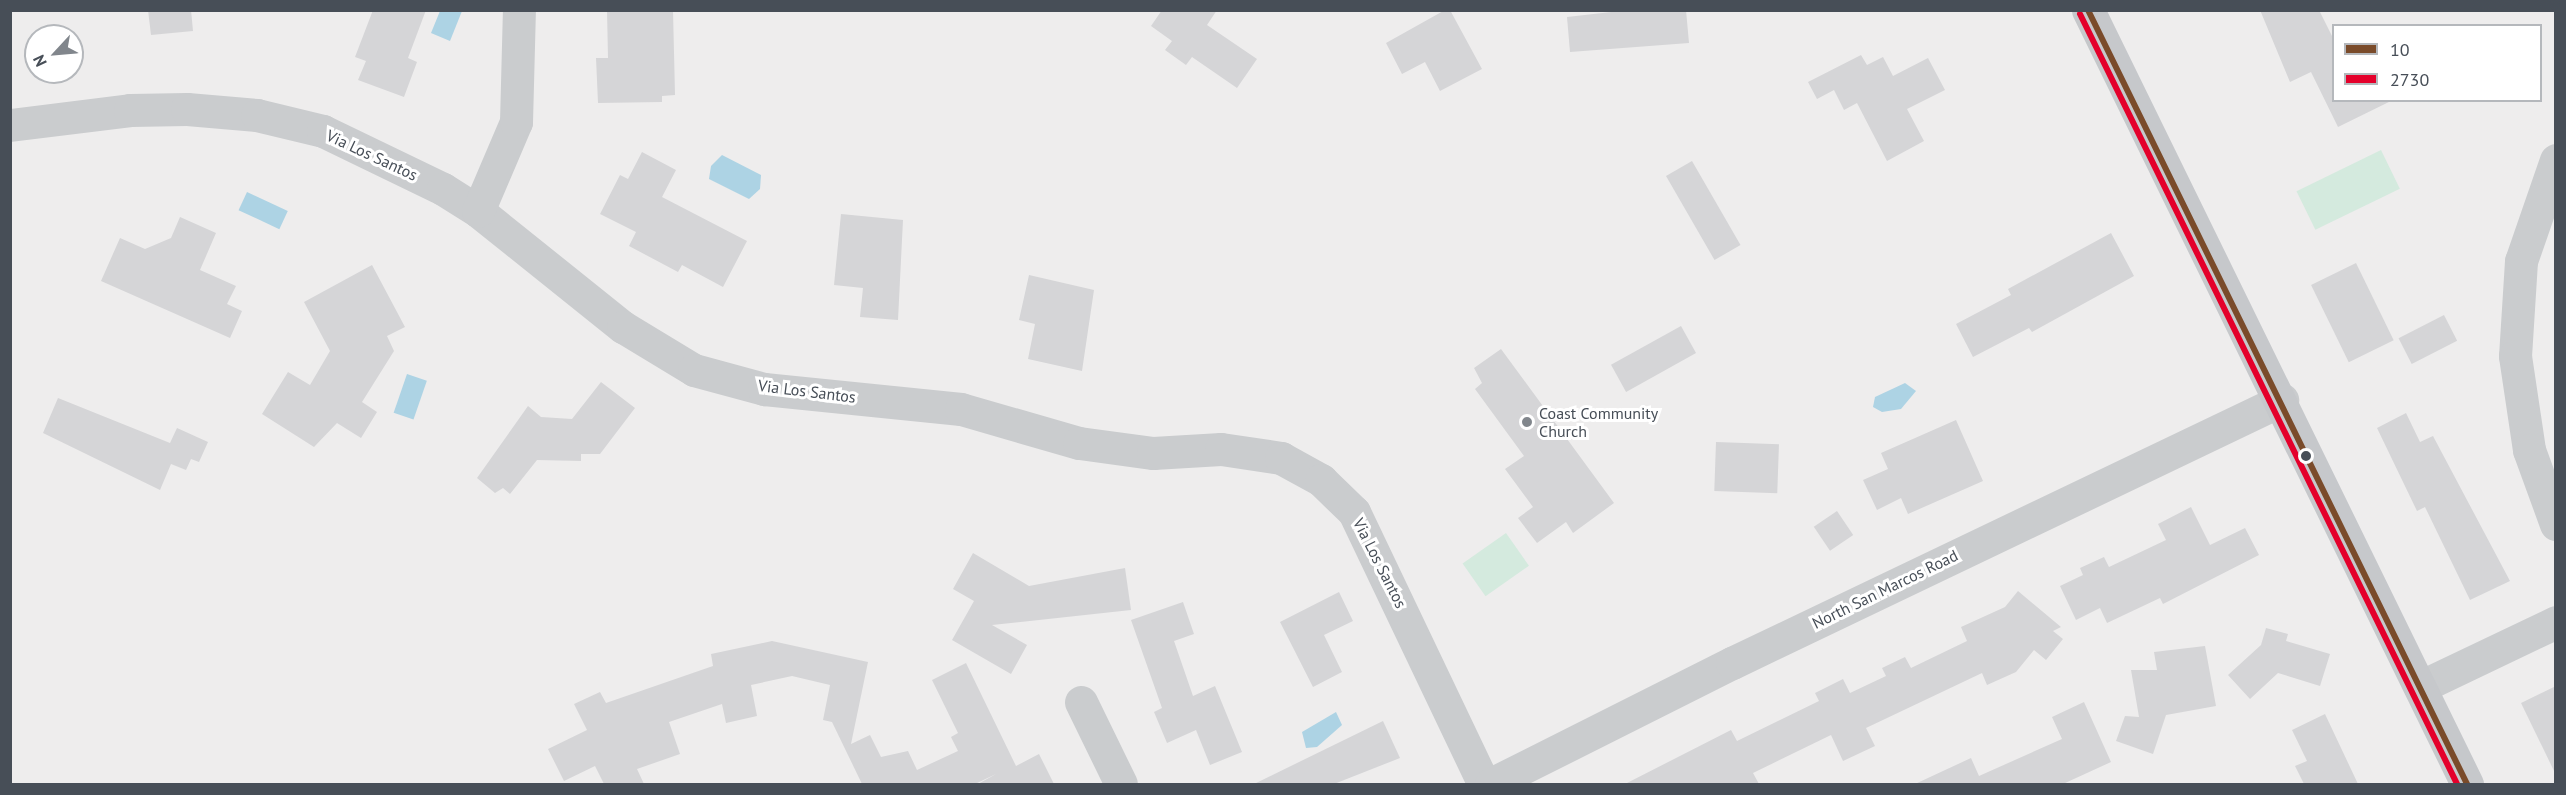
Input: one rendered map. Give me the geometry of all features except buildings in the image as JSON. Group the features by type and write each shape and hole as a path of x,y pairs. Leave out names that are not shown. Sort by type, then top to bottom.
{"main road":[{"path":"2088,10 2282,400 2467,784"}],"street":[{"path":"478,211 516,122 519,10"},
{"name":"Via Los Santos","path":"10,126 130,110 187,109 257,116 322,131 443,189 478,211 623,327 694,370 764,389 961,409 1079,443 1153,453 1221,449 1281,458 1321,480 1354,512 1384,568 1484,784"},
{"path":"2556,160 2521,261 2515,356 2529,450 2556,524"},
{"name":"North San Marcos Road","path":"1491,784 1732,663 2282,400"},
{"path":"2420,687 2556,622"},
{"path":"1082,702 1121,784"}],"green space":[{"path":"2381,150 2400,189 2315,230 2297,191"},
{"path":"1506,533 1529,566 1486,596 1463,563"}],"water":[{"path":"440,11 462,11 450,41 431,33"},
{"path":"722,155 761,175 760,189 749,199 709,179 711,166"},
{"path":"247,192 288,211 279,229 239,210"},
{"path":"407,374 427,381 414,420 394,413"},
{"path":"1905,383 1916,391 1901,409 1882,412 1873,407 1875,397"},
{"path":"1336,712 1342,725 1317,747 1306,748 1302,732"}],"transit line":[{"name":"10","path":"2088,10 2467,784"},
{"name":"2730","path":"2080,14 2457,784"}],"place":[{"name":"Coast Community Church","path":"1527,422"}]}
